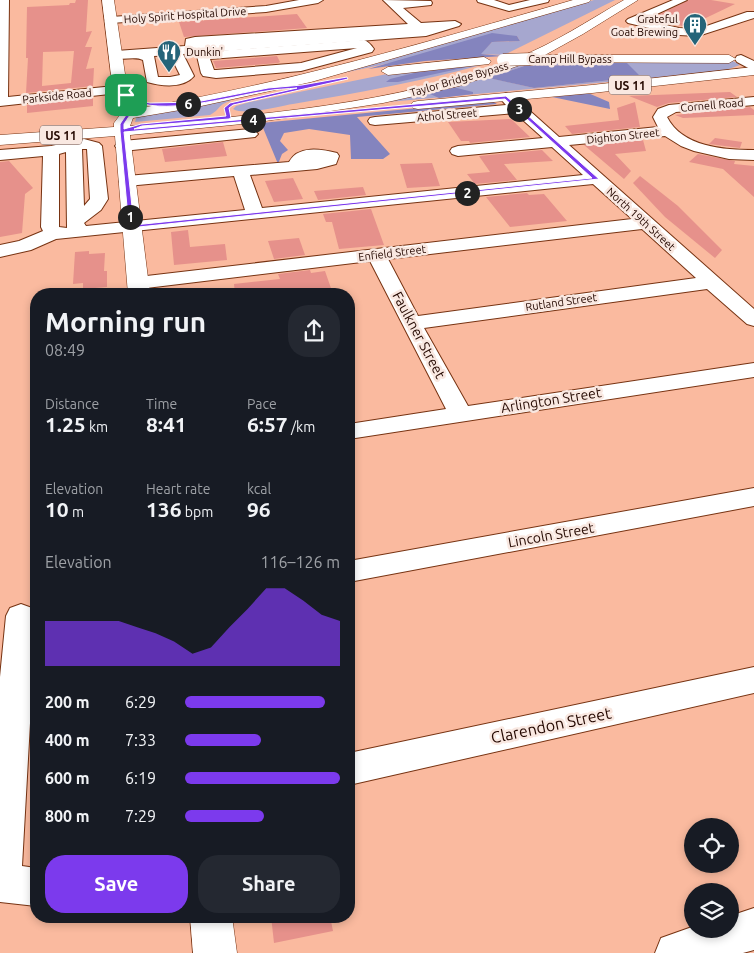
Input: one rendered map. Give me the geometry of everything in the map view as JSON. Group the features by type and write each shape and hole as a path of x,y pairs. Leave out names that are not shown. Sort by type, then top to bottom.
{"main road":[{"path":"108,0 118,75 125,83 120,92 122,127 131,227 139,288"},
{"path":"268,89 344,70 585,0"},
{"path":"347,78 232,104 226,108 224,120 353,100 470,74 529,52 623,0"},
{"name":"Taylor Bridge Bypass","path":"122,127 224,120 366,102 418,91 476,76 536,54 632,0"},
{"name":"Camp Hill Bypass","path":"268,89 302,86 422,67 503,60 748,59"},
{"name":"US 11","path":"224,120 512,103 754,71"},
{"name":"US 11","path":"0,139 122,127 196,104 268,89"},
{"path":"120,92 135,101 150,104 196,104"},
{"name":"US 11","path":"0,132 122,127"},
{"path":"211,923 215,953"}],"street":[{"path":"1,102 4,0"},
{"path":"482,0 509,8 544,0"},
{"path":"682,0 632,21 694,34 707,31 738,18 754,15"},
{"path":"111,23 166,29 226,16 315,12 321,8 312,1"},
{"name":"Holy Spirit Hospital Drive","path":"111,23 266,10 312,1"},
{"path":"392,3 427,3"},
{"path":"147,60 157,77 165,79 180,77 181,55 192,41 327,35 420,28 392,3"},
{"path":"738,18 754,26"},
{"path":"316,20 327,35"},
{"path":"166,29 181,55"},
{"path":"116,55 147,60 327,35"},
{"path":"364,44 368,49 301,67 216,74 208,73 203,56 219,51 290,50 364,44"},
{"path":"290,50 301,67"},
{"path":"116,55 181,55"},
{"path":"748,59 754,67"},
{"name":"Parkside Road","path":"1,102 120,92"},
{"name":"Cornell Road","path":"668,131 661,123 660,117 667,110 754,101"},
{"name":"Athol Street","path":"375,121 512,103"},
{"name":"North 19th Street","path":"512,103 754,320"},
{"path":"122,127 248,130 254,146 238,148"},
{"name":"Dighton Street","path":"458,150 554,141 565,142 668,131 690,145 710,151 754,155"},
{"path":"0,155 51,151 74,146 90,145 96,148 99,199 82,226 70,234 56,232 50,227 51,151"},
{"path":"74,146 82,226"},
{"path":"126,176 260,160 297,165"},
{"path":"126,176 203,175 210,181 242,175 260,160"},
{"path":"242,175 255,214"},
{"path":"82,226 131,227 596,179"},
{"name":"Enfield Street","path":"139,288 376,255 646,223"},
{"path":"0,251 24,246 56,232"},
{"name":"Faulkner Street","path":"376,255 461,414"},
{"name":"Rutland Street","path":"411,323 712,282"},
{"name":"Arlington Street","path":"355,430 754,370"},
{"name":"Lincoln Street","path":"355,571 754,497"},
{"path":"21,616 7,693 0,883 30,886"},
{"name":"Clarendon Street","path":"355,768 754,680"},
{"path":"676,953 754,929"}],"shaded area":[{"path":"594,0 615,0 504,55 480,54 492,42 520,41 517,36 324,77 363,67"},
{"path":"492,33 517,36 520,41 492,42 481,54 504,56 425,61 368,69"},
{"path":"723,60 733,61 740,65 726,70 652,78 377,103 527,61","holes":["578,65 640,77 534,88 490,78 524,66"]},
{"path":"582,62 627,63 641,77 534,88 489,78 524,66 578,65"},
{"path":"485,64 390,86 263,110 239,111 233,109 236,106 250,102 387,74"},
{"path":"472,66 398,82 386,82 390,79 418,72"},
{"path":"453,87 473,92 473,94 439,98 428,93"},
{"path":"588,93 609,102 610,109 552,97"},
{"path":"229,99 231,101 210,115 135,122 135,116"},
{"path":"492,101 497,104 357,117 390,154 383,159 351,159 350,135 309,129 284,133 280,141 288,150 282,154 278,164 261,123"}],"building":[{"path":"76,0 88,0 86,32 92,31 85,47 92,47 86,69 94,68 93,86 26,93 28,58 26,58 27,7 75,3","holes":["74,51 71,83 42,86 43,52"]},
{"path":"689,0 711,0 735,4 687,27 650,19"},
{"path":"297,14 307,28 184,37 179,22"},
{"path":"277,56 280,62 278,63 216,68 213,61"},
{"path":"730,92 737,97 669,103 657,107 629,96"},
{"path":"93,98 93,106 27,113 27,105"},
{"path":"635,102 640,127 572,134 565,126 619,120 617,108"},
{"path":"750,107 754,110 754,115 683,118 675,115"},
{"path":"511,119 530,137 470,143 469,141 461,141 448,122"},
{"path":"715,138 742,142 740,148 709,144"},
{"path":"643,140 646,151 615,154 631,171 624,179 584,145"},
{"path":"223,142 227,156 165,162 162,149"},
{"path":"542,150 553,161 504,164 517,180 475,184 467,174 490,172 479,156"},
{"path":"698,154 735,161 734,164 754,166 754,197 723,169 689,162"},
{"path":"9,161 33,188 25,194 22,233 0,237 0,162"},
{"path":"432,163 440,186 407,188 400,164"},
{"path":"640,176 678,206 722,250 715,258 665,217 633,183"},
{"path":"293,178 303,199 274,202 265,181"},
{"path":"363,187 366,195 318,200 314,191"},
{"path":"527,193 529,195 544,194 567,221 510,227 486,197"},
{"path":"371,209 384,245 339,249 332,222 326,222 323,214"},
{"path":"188,230 190,247 225,244 227,260 174,265 171,232"},
{"path":"299,238 305,255 274,259 268,241"},
{"path":"89,251 89,254 105,253 104,271 107,271 107,287 83,288 83,283 73,284 75,252"},
{"path":"310,270 311,273 325,271 331,288 234,288 234,284 280,279 278,274"},
{"path":"272,923 331,923 333,931 274,943"}],"place":[{"name":"Grateful Goat Brewing","path":"695,46"},
{"name":"Dunkin'","path":"169,73"}],"route":[{"path":"126,95 128,115 122,124 122,131 131,227 596,179 506,97 122,131 141,125 229,118 226,108 232,104 347,78 302,86 268,89 196,104 167,105 142,103 126,95"}]}
